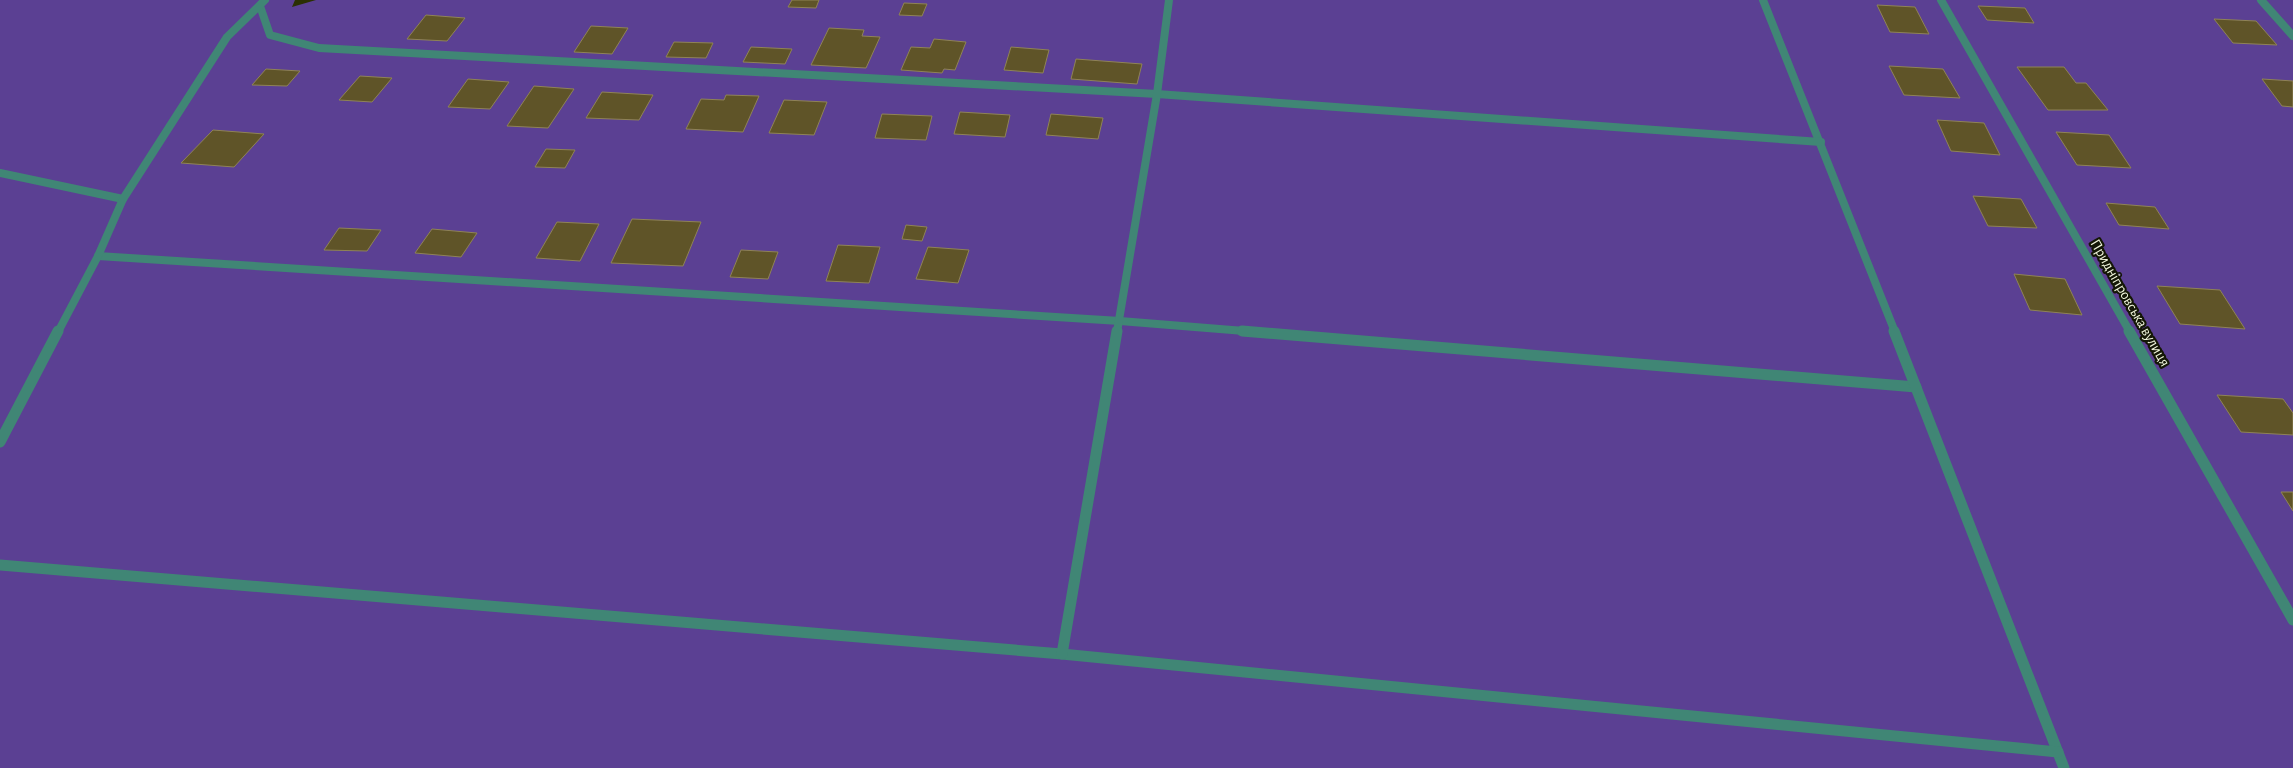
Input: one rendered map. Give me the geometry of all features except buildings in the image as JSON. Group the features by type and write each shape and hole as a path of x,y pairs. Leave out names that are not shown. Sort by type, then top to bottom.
{"street":[{"path":"1062,654 1120,321 1157,94 1169,0"},
{"path":"1763,0 2064,768"},
{"name":"Придніпровська вулиця","path":"1941,0 2293,620"},
{"path":"2261,0 2293,36"},
{"path":"263,3 270,35 319,48 1157,94 1820,142"},
{"path":"0,442 98,256 123,199 227,37 263,3"},
{"path":"0,173 123,199"},
{"path":"98,256 1120,321 1916,387"},
{"path":"0,565 1062,654 2058,752"}],"shaded area":[{"path":"0,0 295,0 292,7 316,0 2293,0 2293,768 0,768"}]}
